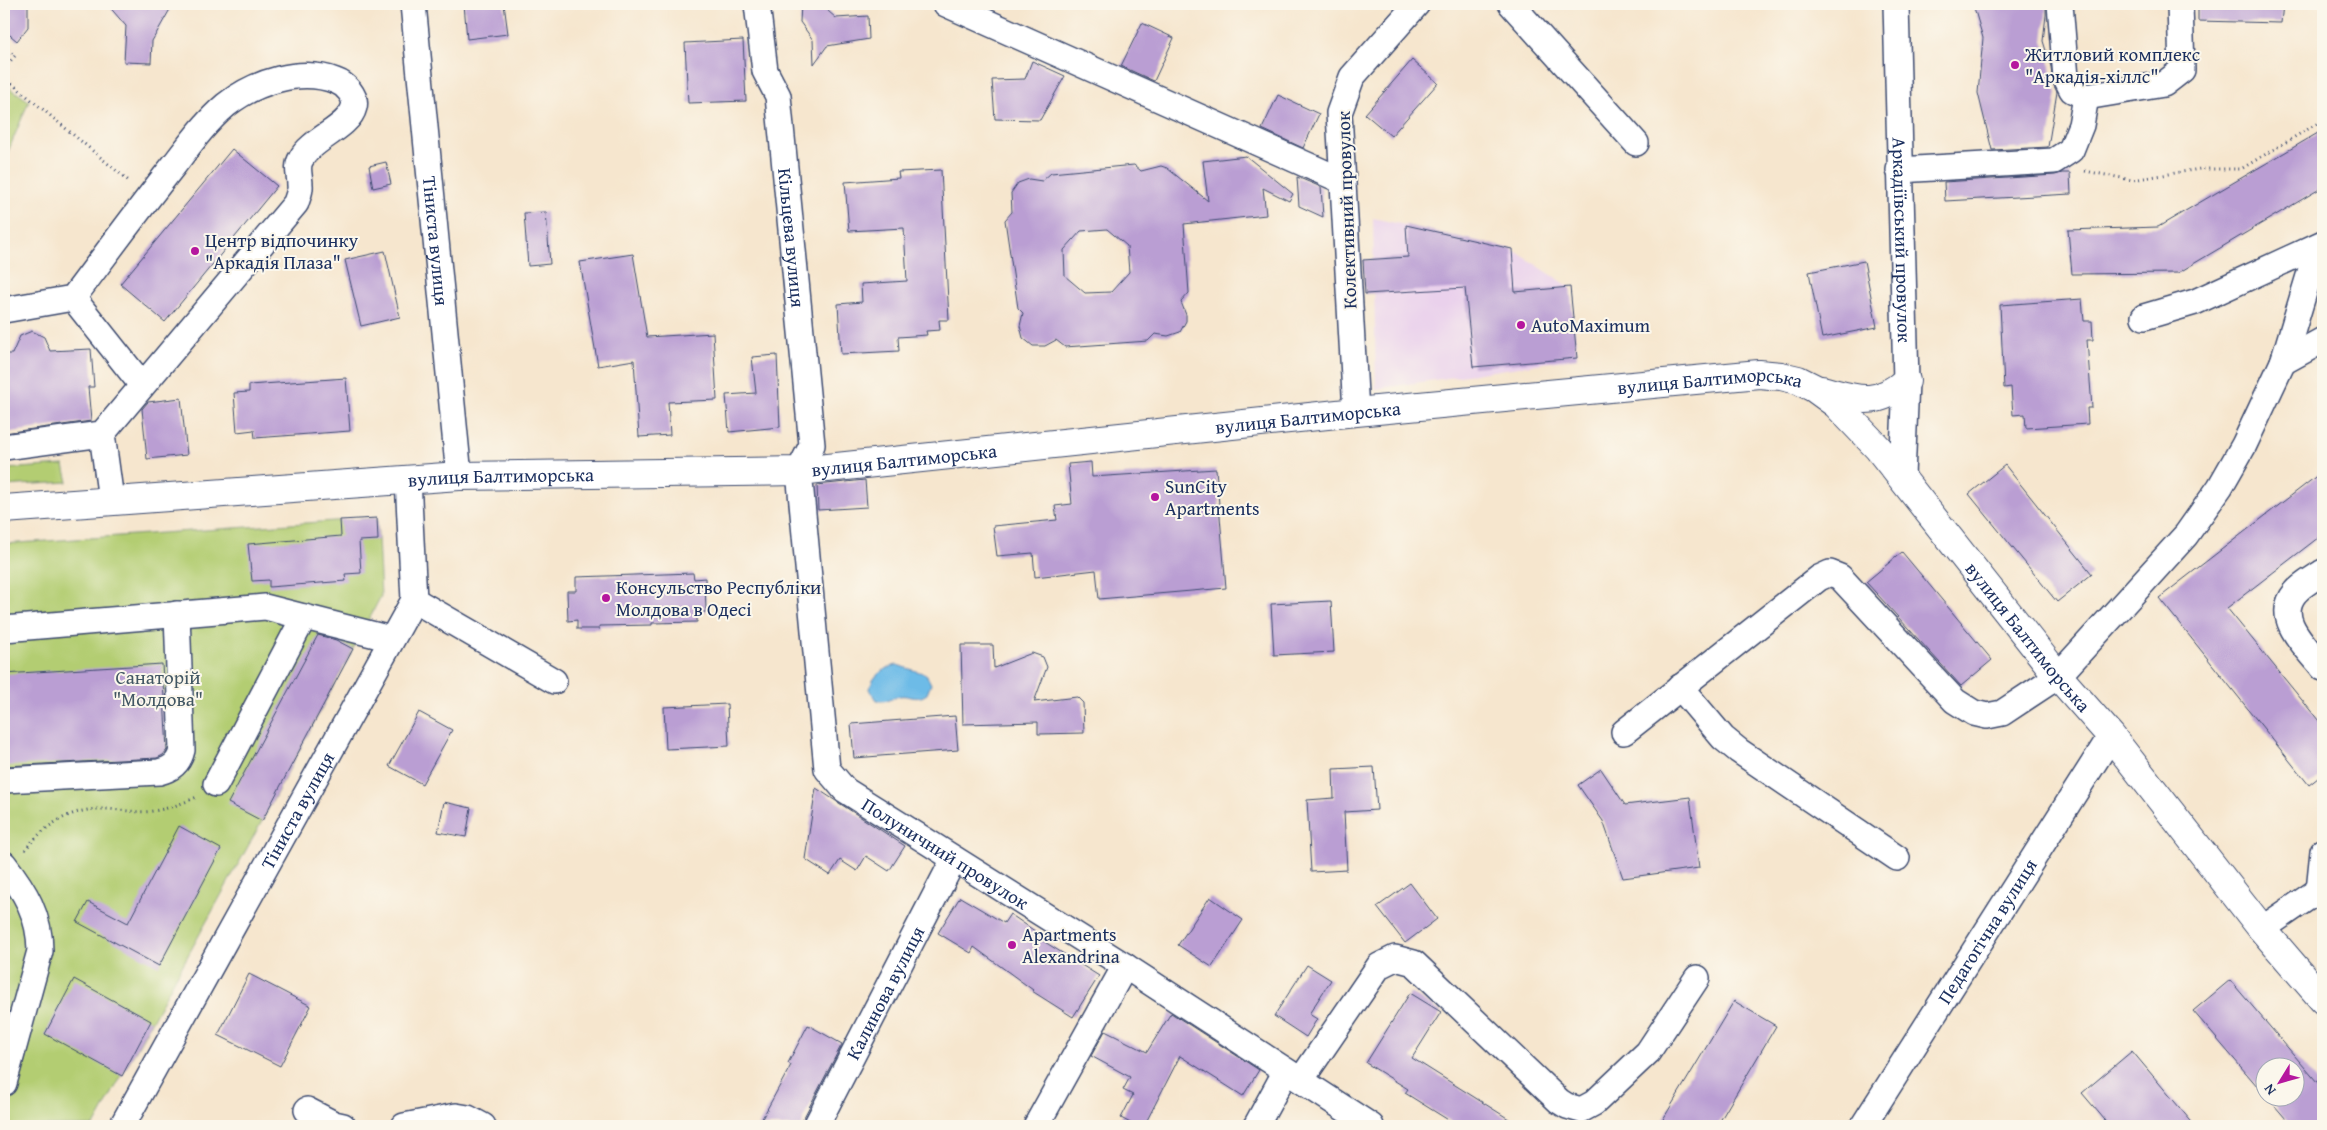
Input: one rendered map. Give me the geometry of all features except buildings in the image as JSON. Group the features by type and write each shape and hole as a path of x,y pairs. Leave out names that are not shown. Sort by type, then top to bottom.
{"main road":[{"name":"вулиця Балтиморська","path":"4,509 459,476 799,471 1356,412 1759,374 1781,376 1798,380 1814,388 1836,404 1902,476 2058,676 2111,736 2262,929 2323,1000"},
{"path":"1814,388 1869,400 1881,398 1894,392 1906,381"}],"street":[{"name":"Тіниста вулиця","path":"413,4 459,476"},
{"name":"Кільцева вулиця","path":"758,4 765,72 778,96 812,445 799,471"},
{"path":"946,4 1343,182"},
{"name":"Колективний провулок","path":"1356,412 1339,114 1344,95 1352,77 1417,4"},
{"path":"1511,4 1636,143"},
{"name":"Аркадіївський провулок","path":"1896,4 1906,381 1902,476"},
{"path":"2060,4 2066,78 2072,90 2086,96 2164,84 2182,70 2180,4"},
{"path":"4,310 73,298 148,197 208,122 227,104 247,92 284,78 306,75 337,81 345,86 353,96 355,106 350,115 310,148 300,160 298,172 301,187 296,203 102,434 4,447"},
{"path":"1899,170 2054,161 2070,150 2081,125 2086,96"},
{"path":"2144,317 2195,302 2320,244"},
{"path":"1624,732 1820,578 1830,574 1840,577 1955,701 1974,713 1987,716 2002,713 2058,676 2186,535 2220,487 2244,445 2283,362 2320,244"},
{"path":"73,298 142,385"},
{"path":"2283,362 2323,340"},
{"path":"102,434 111,500"},
{"name":"Полуничний провулок","path":"799,471 827,769 845,790 1125,966 1372,1126"},
{"path":"408,479 414,600 554,681"},
{"path":"2323,572 2295,593 2288,609 2289,624 2323,668"},
{"name":"Тіниста вулиця","path":"122,1126 414,600"},
{"path":"4,629 265,607 391,639"},
{"path":"4,780 159,772 168,770 177,763 182,750 177,614"},
{"path":"216,784 304,617"},
{"path":"1680,687 1723,738 1739,751 1897,858"},
{"name":"Педагогічна вулиця","path":"1862,1126 2111,736"},
{"path":"2262,929 2321,890 2323,850"},
{"name":"Калинова вулиця","path":"816,1126 954,859"},
{"path":"4,1083 40,951 40,934 30,902 6,867"},
{"path":"1256,1126 1379,966 1395,958 1414,963 1559,1101 1567,1106 1581,1110 1594,1103 1648,1052 1697,978"},
{"path":"1036,1126 1125,966"},
{"path":"307,1110 334,1124 343,1126"},
{"path":"404,1126 456,1116 468,1118 483,1126"}],"path":[{"path":"4,52 7,49 15,56 4,68"},
{"path":"4,77 148,197"},
{"path":"2076,170 2132,180 2200,168 2241,169 2323,120"},
{"path":"6,867 50,824 73,813 100,808 151,811 173,807 195,798 216,784"}],"shaded area":[{"path":"1373,218 1512,249 1570,287 1577,358 1376,389"}],"green space":[{"path":"4,84 29,101 4,161"},
{"path":"64,465 68,482 4,486 4,469"},
{"name":"Санаторій \"Молдова\"","path":"377,518 381,596 262,821 94,1126 4,1126 4,544"}],"water":[{"path":"897,665 926,674 931,684 927,694 916,698 903,696 884,701 875,699 870,689 873,680 884,670"}],"place":[{"name":"Житловий комплекс \"Аркадія-хіллс\"","path":"2015,65"},
{"name":"Центр відпочинку \"Аркадія Плаза\"","path":"195,251"},
{"name":"AutoMaximum","path":"1521,325"},
{"name":"SunCity Apartments","path":"1155,497"},
{"name":"Консульство Республіки Молдова в Одесі","path":"606,598"},
{"name":"Apartments Alexandrina","path":"1012,945"}]}
